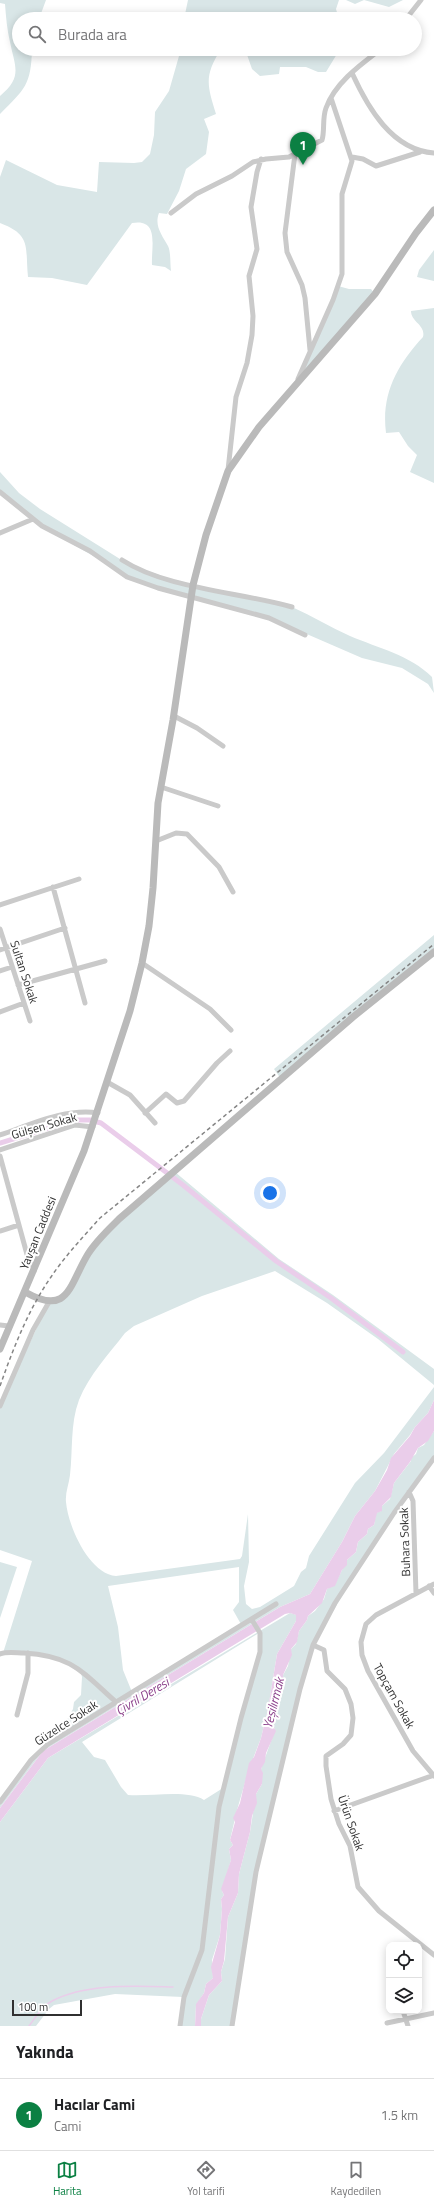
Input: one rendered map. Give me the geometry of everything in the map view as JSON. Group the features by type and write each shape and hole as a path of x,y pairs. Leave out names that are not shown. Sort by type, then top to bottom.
{"street":[{"path":"412,12 421,0"},
{"path":"171,213 204,189 232,176 253,162 261,159 285,158 322,140 325,110 331,98 352,73 373,56"},
{"path":"352,73 362,93 393,137 405,145 421,152 434,153"},
{"path":"295,387 333,300 342,274 342,194 351,167 352,157 331,98"},
{"path":"352,157 363,159 376,166 421,152"},
{"path":"295,154 285,233 287,252 302,285 305,298 310,353"},
{"path":"228,471 236,397 248,358 252,335 253,316 249,276 257,249 251,207 257,172 261,159"},
{"name":"Yavşan Caddesi","path":"0,1349 34,1272 95,1121 142,963 149,926 161,787 174,716 193,585 206,535 228,471 247,441 295,387 339,333 375,294 416,233 434,210"},
{"path":"0,492 53,533 90,552 127,577 191,597 269,618 305,635"},
{"path":"0,533 33,519"},
{"path":"122,560 139,569 193,585 292,607"},
{"path":"174,716 197,728 222,746"},
{"path":"161,787 189,795 218,806"},
{"path":"156,841 176,833 187,834 220,867 233,892"},
{"path":"0,905 78,879"},
{"path":"53,887 85,1003"},
{"path":"0,950 65,928"},
{"name":"Sultan Sokak","path":"0,929 30,1021"},
{"path":"25,1292 37,1299 48,1302 59,1300 68,1292 88,1254 106,1232 281,1079 434,952"},
{"path":"18,985 105,961"},
{"path":"142,963 210,1009 231,1030"},
{"path":"0,971 12,967"},
{"path":"0,1012 24,1003"},
{"path":"146,1113 166,1094 177,1102 184,1101 217,1063 230,1051"},
{"path":"107,1082 130,1095 155,1123"},
{"path":"0,1135 60,1116 83,1112 95,1121"},
{"name":"Gülşen Sokak","path":"0,1150 75,1125 95,1121"},
{"path":"0,1156 28,1258 34,1272"},
{"path":"0,1231 19,1225"},
{"path":"0,1406 33,1330 48,1302"},
{"path":"0,1325 9,1326"},
{"path":"232,2026 256,1872 300,1689 313,1645 334,1603 409,1492 434,1458"},
{"name":"Buhara Sokak","path":"409,1492 413,1501 416,1593"},
{"path":"431,1585 434,1593"},
{"name":"Topçam Sokak","path":"431,1585 370,1620 364,1629 361,1648 368,1671 407,1741 434,1776"},
{"name":"Güzelce Sokak","path":"0,1802 31,1760 42,1749 116,1702 253,1621 276,1604"},
{"path":"180,2026 184,1997 202,1950 219,1807 241,1718 258,1661 260,1642 258,1630 253,1621"},
{"name":"Ürün Sokak","path":"313,1645 324,1650 327,1671 345,1689 353,1711 351,1736 343,1744 326,1756 326,1766 334,1811 350,1846 355,1877 361,1892 379,1911 434,1955"},
{"path":"0,1654 7,1652 28,1653 52,1656 66,1661 80,1670 116,1702"},
{"path":"17,1715 28,1673 28,1653"},
{"path":"334,1811 434,1776"},
{"path":"387,2023 434,2013"},
{"path":"405,2014 408,2026"}],"shaded area":[{"path":"0,0 46,0 42,12 12,12 12,51 8,33 5,4 0,3"},
{"path":"188,0 339,0 336,9 337,12 185,12"},
{"path":"346,0 364,0 355,4"},
{"path":"364,0 403,0 389,7"},
{"path":"13,56 31,56 30,71 25,86 0,114 0,96 12,83 15,77"},
{"path":"179,56 217,56 212,66 209,81 209,88 216,114 204,119 209,132 206,154 186,169 179,191 167,214 159,213 157,222 159,230 169,249 171,271 165,267 152,265 153,242 150,229 147,225 141,223 132,223 87,285 52,278 28,277 25,243 22,237 17,232 0,223 0,177 6,160 57,185 97,192 99,162 142,162 150,154 154,135 155,112 169,91"},
{"path":"247,56 336,56 326,72 318,72 306,67 280,67 279,74 260,76 252,69"},
{"path":"434,250 434,281 417,277 419,270"},
{"path":"338,286 349,289 371,289 375,294 295,387"},
{"path":"434,308 434,483 410,472 417,455 408,446 399,432 386,433 385,419 386,405 393,381 406,358 423,337 421,326 413,318 411,311"},
{"path":"0,472 19,493 40,509 128,564 176,581 292,607 350,636 414,663 432,677 434,693 428,684 402,668 362,658 279,622 139,582 53,533 0,492"},
{"path":"434,935 434,952 281,1079 274,1069"},
{"path":"175,1172 279,1259 333,1295 434,1369 434,1385 378,1339 327,1303 275,1271 202,1296 134,1326 125,1333 88,1382 79,1400 74,1418 70,1475 66,1499 68,1512 71,1523 82,1547 97,1567 106,1573 116,1576 240,1559 242,1556 248,1514 249,1562 244,1586 246,1604 252,1609 260,1607 294,1586 301,1572 306,1568 309,1556 355,1483 384,1453 434,1387 434,1400 428,1413 394,1454 375,1491 355,1516 342,1542 310,1594 280,1607 43,1751 0,1808 0,1802 31,1760 61,1731 73,1709 74,1702 81,1695 82,1677 80,1670 60,1658 3,1653 32,1561 0,1550 0,1406 49,1302 59,1300 93,1247","holes":["239,1567 239,1602 233,1610 242,1626 132,1692 123,1670 118,1627 108,1586"]},
{"path":"434,1431 434,1458 361,1564 313,1645 256,1872 232,2026 201,2026 201,2019 209,1995 222,1981 221,1972 225,1959 228,1917 238,1893 239,1874 250,1832 256,1794 262,1784 261,1769 275,1730 273,1725 275,1719 274,1712 284,1687 283,1675 288,1666 291,1649 296,1644 299,1631 307,1620 308,1616 315,1611 324,1599 327,1589 335,1584 347,1560 356,1552 358,1542 367,1534 368,1529 374,1525 376,1513 381,1511 382,1506 390,1499 394,1483 411,1461 411,1458 416,1454 418,1448 424,1445"},
{"path":"0,1562 17,1567 0,1618"},
{"path":"290,1613 297,1615 296,1621 277,1654 268,1709 261,1738 249,1769 237,1810 230,1840 233,1845 229,1849 231,1860 222,1891 224,1895 221,1899 222,1909 220,1935 212,1960 213,1978 206,1984 204,1993 196,2005 195,2026 180,2026 183,1997 115,1994 54,2005 36,2026 0,2026 0,1822 48,1758","holes":["259,1633 258,1661 223,1788 204,1800 197,1797 178,1794 128,1795 121,1787 105,1760 94,1757 82,1742"]}],"water":[{"path":"434,1400 434,1431 428,1441 418,1448 410,1462 394,1483 391,1497 382,1506 382,1511 377,1513 374,1525 368,1529 367,1534 358,1542 356,1552 347,1560 347,1565 342,1570 335,1586 327,1589 322,1603 308,1616 307,1620 299,1631 297,1642 291,1649 292,1655 283,1675 284,1688 274,1712 275,1719 273,1726 276,1731 266,1753 265,1762 261,1769 263,1773 262,1784 256,1794 257,1803 252,1816 250,1832 239,1874 238,1893 228,1917 224,1961 221,1972 222,1981 209,1995 201,2019 201,2026 195,2026 196,2004 204,1993 206,1984 213,1978 211,1967 220,1935 222,1909 221,1899 224,1895 221,1889 231,1860 229,1849 233,1845 230,1840 235,1822 233,1818 240,1803 249,1763 254,1757 261,1738 268,1709 277,1654 296,1621 296,1615 290,1613 285,1614 48,1758 0,1822 0,1808 43,1751 280,1607 310,1594 342,1542 355,1516 375,1491 387,1470 391,1458 428,1413"}],"waterway":[{"path":"0,1143 74,1120 90,1120 101,1123 183,1185 276,1261 331,1298 403,1352"},
{"path":"29,2026 39,2012 48,2003 65,1995 95,1988 127,1986 173,1987"}],"railway":[{"path":"0,1386 10,1358 35,1303 62,1262 100,1218 434,944"}],"place":[{"name":"Hacılar Cami","path":"303,165"}],"water label":[{"name":"Çivril Deresi","path":"142,1696"},
{"name":"Yeşilırmak","path":"273,1703"}]}
